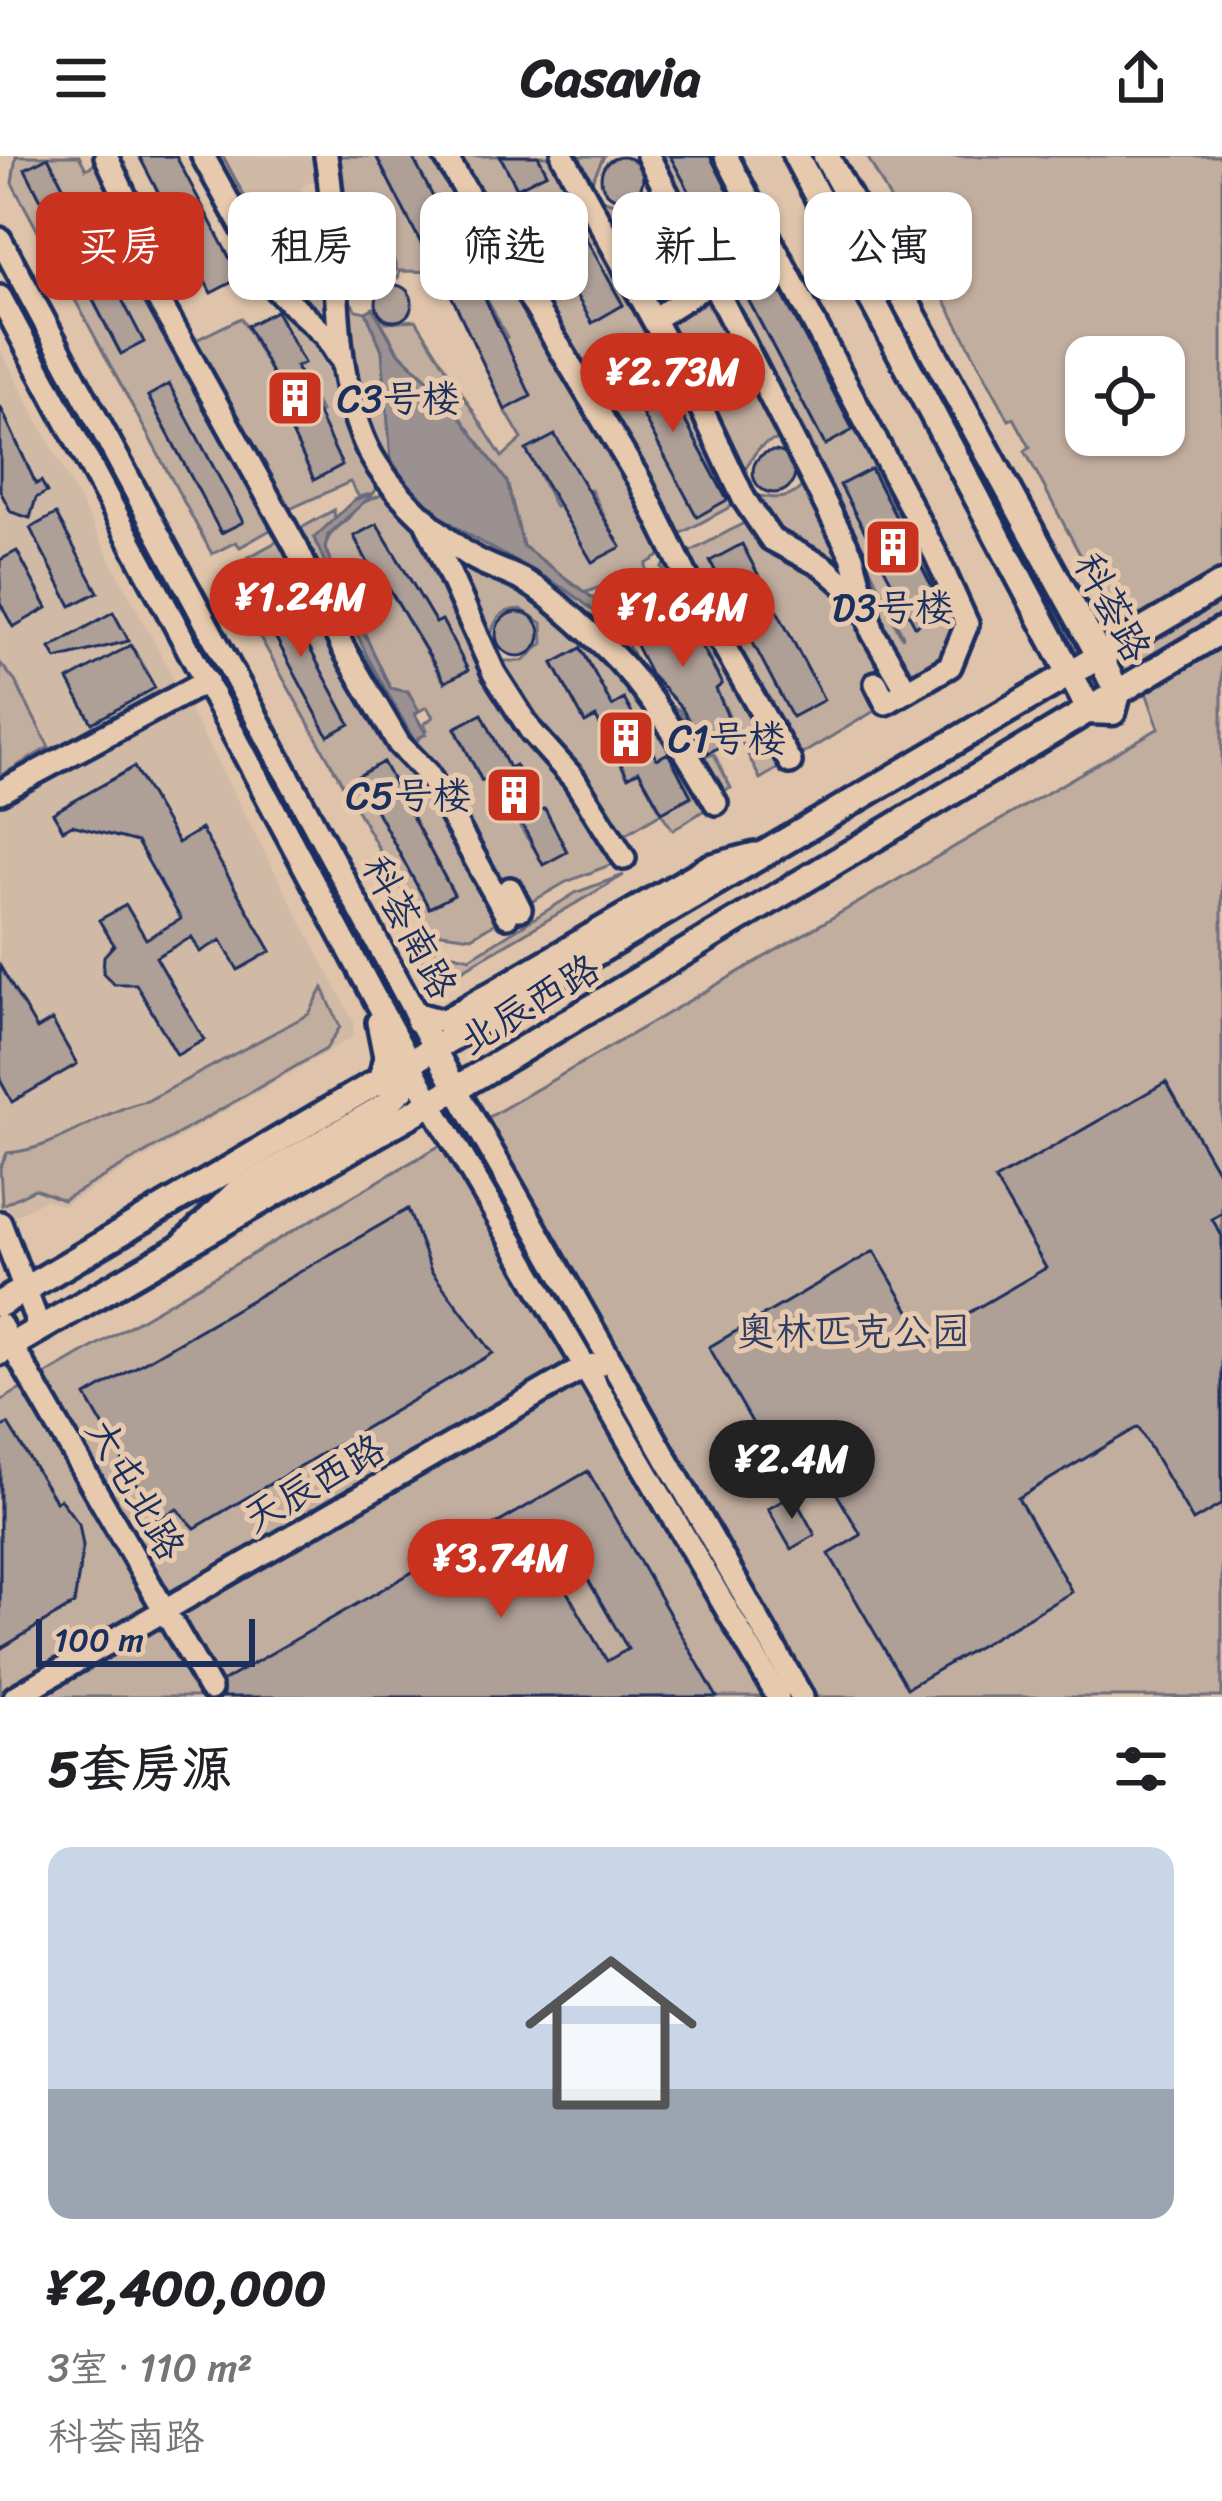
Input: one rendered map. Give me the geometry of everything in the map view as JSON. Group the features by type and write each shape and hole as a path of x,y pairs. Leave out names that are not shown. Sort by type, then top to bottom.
{"main road":[{"name":"科荟路","path":"796,156 1090,711"},
{"name":"科荟路","path":"826,156 1118,694"},
{"name":"北辰西路","path":"0,1304 1222,584"},
{"name":"北辰西路","path":"4,1341 40,1329 456,1089 1222,630"}],"street":[{"path":"106,156 144,237 143,272 296,547 343,648 399,744 428,774 512,905"},
{"path":"203,156 278,290 326,335 344,364"},
{"path":"326,156 337,213 344,364 367,447 421,511 465,553 530,584 598,639 680,742 716,803"},
{"path":"445,156 639,480 703,608 790,762"},
{"path":"563,156 654,320 744,499 771,539 824,567 866,603"},
{"path":"648,156 665,192"},
{"path":"726,156 745,192"},
{"name":"科荟南路","path":"0,239 456,1089 802,1697"},
{"path":"780,258 935,553 967,624 950,666 886,704 876,683"},
{"path":"0,271 49,330"},
{"name":"科荟南路","path":"0,297 431,1103 778,1697"},
{"path":"654,320 685,300"},
{"path":"718,300 852,556 873,633 907,691"},
{"path":"421,511 494,673 531,731 574,779 624,859"},
{"path":"0,792 207,681"},
{"path":"176,1250 212,1208 237,1190 404,1089 411,1077 417,1015 443,1021 710,866 779,849"},
{"path":"299,853 310,891 382,1029 385,1057 379,1084"},
{"path":"364,976 380,976 388,962"},
{"path":"444,1126 434,1080 438,1065 482,1024"},
{"path":"0,1222 12,1245 6,1255 40,1329"},
{"name":"大屯北路","path":"4,1341 210,1689"},
{"name":"天辰西路","path":"15,1697 608,1353"}],"shaded area":[{"path":"223,156 309,156 318,178 301,192 242,192"},
{"path":"373,308 397,351 446,397 507,482 523,546 594,599 600,594 608,602 599,616 546,577 459,529 410,486 391,458 382,350 366,312"},
{"path":"0,349 354,1022 352,1037 63,1206 45,1199 0,1224"},
{"path":"374,493 328,535 325,549 390,688 408,692 419,711 415,714 426,734 414,740 368,658 314,538 354,500"}],"green space":[{"path":"16,156 79,156 86,169 97,163 94,156 106,156 119,192 61,192 48,158 25,169 37,192 36,228 12,183"},
{"path":"203,156 223,156 242,192 228,192 228,200"},
{"path":"326,156 376,156 395,192 326,192"},
{"path":"412,156 500,156 517,188 547,173 538,156 604,156 587,192 430,192"},
{"path":"648,156 670,156 690,192 647,192 653,183"},
{"path":"710,156 726,156 745,192 730,192"},
{"name":"奥林匹克公园","path":"867,156 1222,156 1222,1697 0,1697 0,1401 1159,728 1115,607 1109,609 1025,451 1030,447 1014,418 1009,420 944,300 972,300 972,192 886,192"},
{"path":"396,195 420,241 420,271 400,271 396,278 397,270"},
{"path":"588,195 612,202 612,286 588,243"},
{"path":"780,261 967,624 950,666 760,779 716,689 722,683 662,567 755,517 743,500 669,540 673,548 646,564 647,587 614,620 656,696 679,710 707,756 714,754 731,788 722,791 717,782 708,788 716,803 673,830 661,813 613,842 615,863 566,882 471,937 434,932 416,915 233,589 255,577 247,558 334,510 335,522 314,538 386,691 373,698 407,752 427,730 424,724 433,717 427,707 419,711 408,691 391,690 325,549 329,536 357,505 384,494 379,484 374,493 359,497 350,482 283,512 190,343 241,318 275,379 269,382 314,479 316,416 321,412 296,367 303,362 276,311 285,300 350,300 356,310 366,312 382,350 391,458 444,521 573,591 599,615 608,602 600,594 608,584 584,593 523,546 507,482 446,397 398,351 373,308 386,322 416,320 502,457 522,439 505,410 502,341 507,337 487,300 579,300 592,323 623,305 620,300 748,300 825,445 853,429 780,289","holes":["649,353 727,499 698,516 618,370","788,439 806,481 786,497 742,493 738,481 768,442","527,450 585,492 591,490 620,547 563,504 555,507","872,469 945,609 916,626 841,486","377,524 436,623 442,620 467,671 444,682 388,587 381,590 354,537","275,584 328,735 253,595","521,609 542,623 543,643 523,661 499,661 488,645 494,624","581,648 612,706 624,700 657,759 668,754 691,797 661,812 639,771 627,776 596,717 585,722 553,664","482,715 509,768 515,766 567,851 544,864 488,777 481,780 455,729","383,763 454,894 430,908 358,777"]},
{"path":"75,300 93,300 120,353 100,300 164,300 281,524 240,547 236,542 212,554","holes":["169,385 242,521 222,533 148,397"]},
{"path":"0,663 15,681 49,747 0,776"},
{"path":"249,730 376,962 374,966 370,967 247,743"},
{"path":"624,875 445,980 433,979 413,944 470,958 577,892"},
{"path":"323,988 340,1027 326,1049 63,1200 35,1189 2,1205 0,1168 7,1153 44,1145 147,1101 309,1014"}],"building":[{"path":"139,156 176,156 195,192 158,192"},
{"path":"376,156 412,156 430,192 420,192 420,241 396,192"},
{"path":"500,156 538,156 547,173 517,188"},
{"path":"670,156 710,156 728,192 690,192"},
{"path":"48,157 66,192 37,192 25,169"},
{"path":"614,159 630,159 641,170 638,192 612,192 612,196 603,186 603,170"},
{"path":"204,209 228,255 228,284 211,293 204,280"},
{"path":"588,242 612,285 612,300 623,305 592,323 579,300 588,300"},
{"path":"396,285 411,296 411,310 401,320 387,320 377,310 376,300 396,300"},
{"path":"780,290 853,430 825,445 749,300 780,300"},
{"path":"93,300 122,300 144,342 121,354"},
{"path":"453,300 486,300 531,396 505,410"},
{"name":"C3号楼","path":"276,311 304,363 296,367 342,465 314,480 268,382 275,379 247,326"},
{"path":"649,353 727,500 697,517 618,369"},
{"path":"169,384 243,522 221,533 148,396"},
{"path":"0,406 36,484 41,481 47,492 36,498 30,518 11,512 0,491"},
{"path":"555,435 621,547 592,562 526,450"},
{"path":"774,451 789,457 795,472 789,487 774,493 759,487 753,472 759,457"},
{"name":"D3号楼","path":"871,469 944,610 915,626 840,485"},
{"path":"56,514 98,592 71,606 30,528"},
{"path":"377,524 436,623 442,620 468,670 445,682 388,587 382,590 354,536"},
{"path":"742,544 824,700 792,717 710,561"},
{"path":"17,551 47,608 13,627 0,603 0,560"},
{"path":"275,583 350,724 328,736 253,595"},
{"path":"669,587 722,684 716,689 737,738 708,753 681,707 650,674 630,633"},
{"path":"113,612 129,641 56,659 50,648"},
{"path":"518,612 533,619 540,634 533,649 518,656 503,649 496,634 503,619"},
{"path":"131,645 155,688 92,723 68,680"},
{"name":"C1号楼","path":"581,648 612,706 624,699 657,759 668,753 691,796 662,812 639,771 628,777 596,717 585,723 553,663"},
{"name":"C5号楼","path":"482,714 509,768 515,765 567,852 543,865 520,820 512,824 488,777 482,781 455,728"},
{"path":"383,762 454,895 429,908 358,776"},
{"path":"134,767 178,843 201,829 271,951 238,970 221,940 200,952 192,937 156,957 204,1040 177,1055 136,984 114,984 103,973 104,956 114,945 99,920 126,905 146,939 181,919 137,842 72,825 63,830 53,813"},
{"path":"0,966 37,1029 52,1020 77,1064 12,1102 0,1080"},
{"path":"1166,1082 1222,1179 1222,1213 1212,1219 1222,1236 1222,1504 1193,1521 1138,1427 1018,1498 1072,1592 907,1688 829,1554 861,1535 812,1452 780,1471 709,1347 874,1251 925,1338 1046,1268 995,1180"},
{"path":"408,1209 431,1271 493,1353 195,1528 177,1509 157,1520 86,1396"},
{"path":"8,1424 56,1502 60,1499 79,1524 83,1546 74,1604 0,1649 0,1428"},
{"path":"588,1471 717,1697 223,1697 223,1681","holes":["572,1552 628,1649 607,1661 551,1564"]},
{"path":"793,1495 815,1535 791,1549 768,1509"}],"waterway":[{"path":"734,300 814,451"},
{"path":"862,554 902,636"}],"place":[{"name":"C3号楼","path":"295,398"},
{"name":"D3号楼","path":"893,547"},
{"name":"C1号楼","path":"626,738"},
{"name":"C5号楼","path":"514,795"}]}
